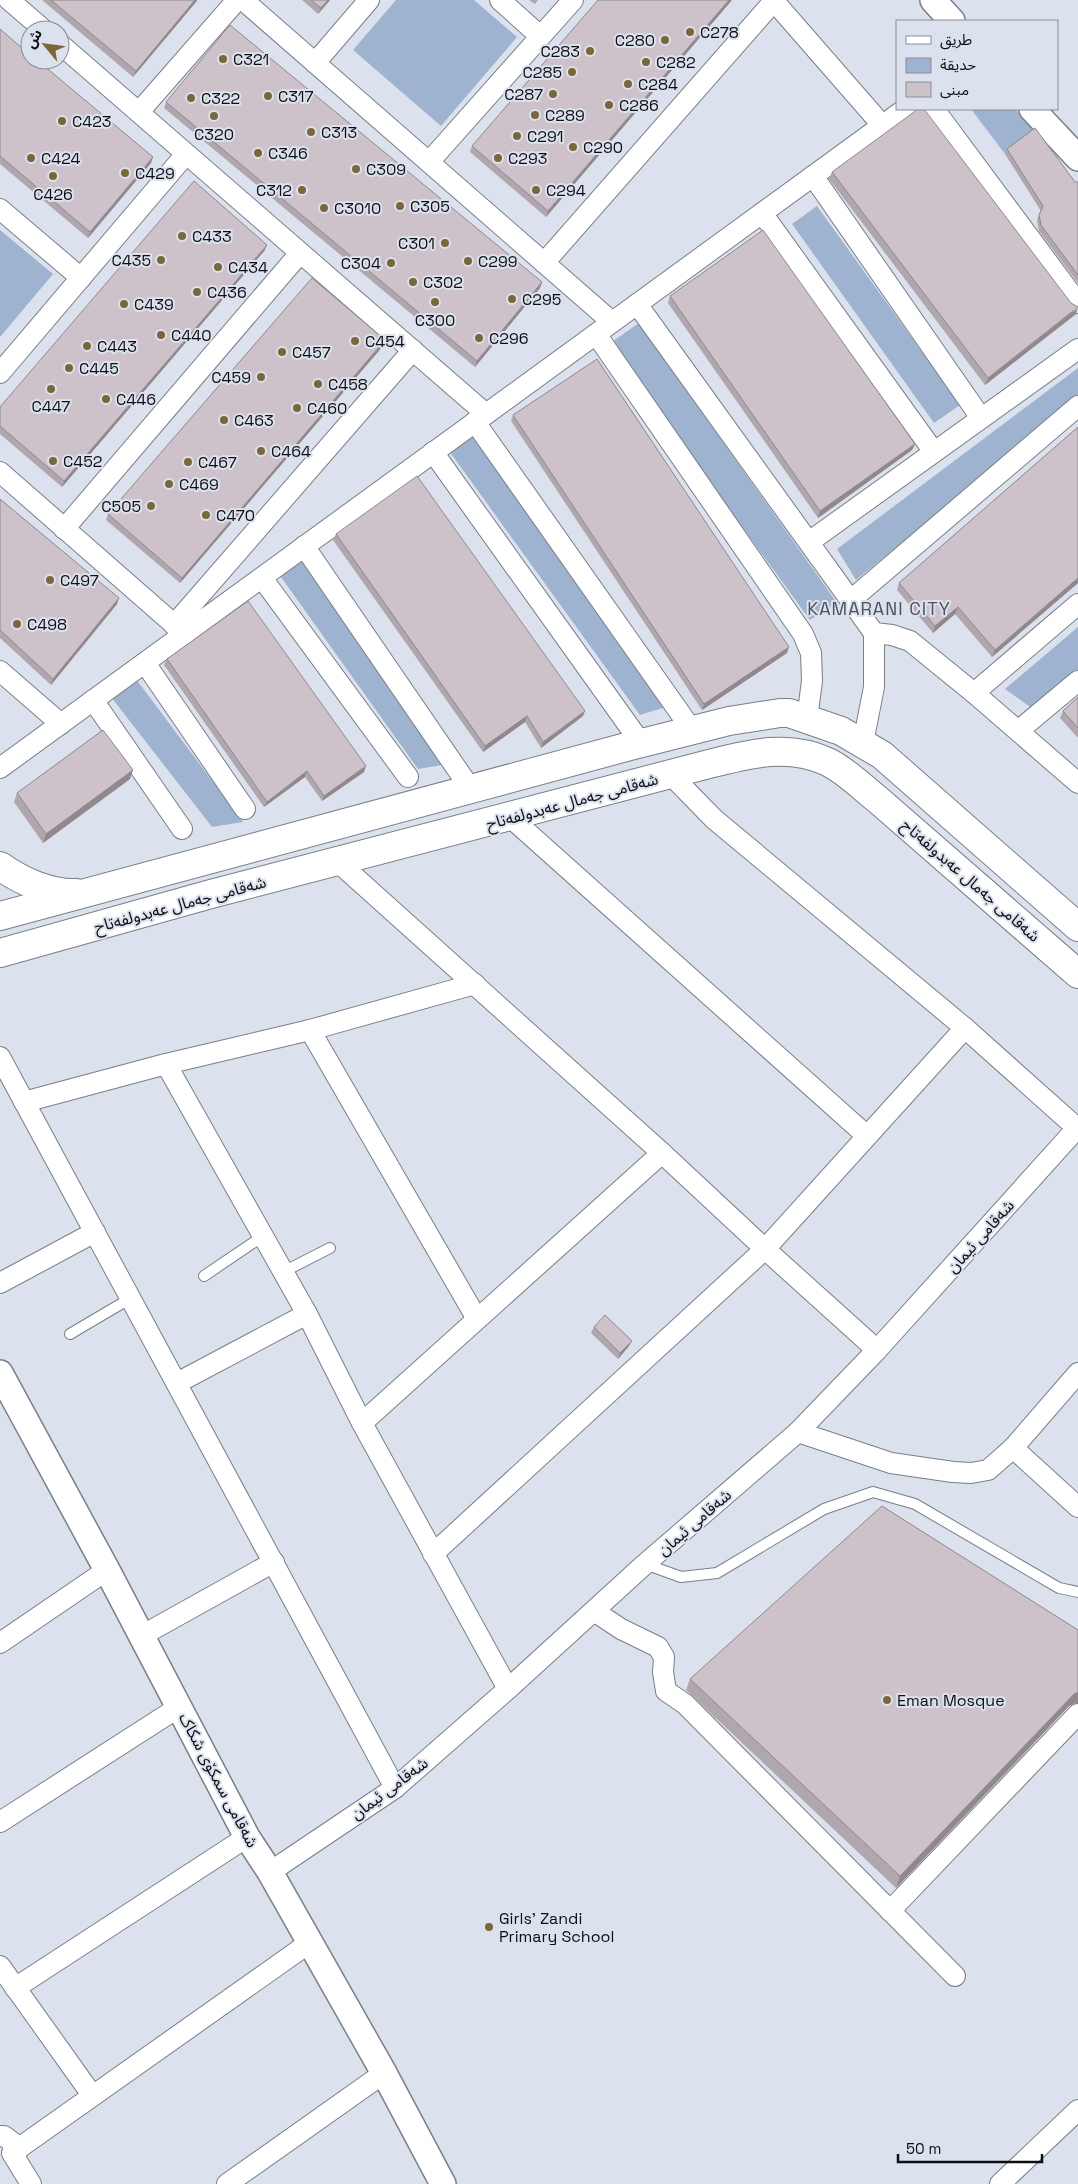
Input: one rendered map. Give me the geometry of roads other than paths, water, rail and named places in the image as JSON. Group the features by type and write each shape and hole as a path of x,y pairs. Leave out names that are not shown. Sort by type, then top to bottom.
{"main road":[{"path":"0,916 641,743 729,721 789,713 841,731 882,755 1078,927"},
{"name":"شەقامی جەمال عەبدولفەتاح","path":"0,953 212,894 510,818 750,753 776,751 803,753 829,762 878,799 1078,974"},
{"path":"201,862 212,894"},
{"path":"0,866 26,881 48,889 67,893 92,892"}],"street":[{"path":"9,0 32,20"},
{"path":"139,112 237,0"},
{"path":"243,0 612,322"},
{"path":"315,63 369,0"},
{"path":"500,0 540,36"},
{"path":"429,162 572,0"},
{"path":"544,263 773,0 882,126"},
{"path":"933,0 951,20"},
{"path":"70,53 412,350 481,418 692,730"},
{"path":"179,629 262,578 904,110"},
{"path":"935,110 1078,303"},
{"path":"1033,110 1078,158"},
{"path":"0,373 186,154"},
{"path":"813,176 982,418"},
{"path":"0,209 80,278"},
{"path":"762,213 934,452"},
{"path":"64,529 300,253"},
{"path":"637,304 874,633 874,687 863,743"},
{"path":"596,334 803,634 811,653 812,681 807,719"},
{"path":"809,542 1078,349"},
{"path":"0,768 145,662 179,629 412,350"},
{"path":"851,600 1078,406"},
{"path":"433,452 641,743"},
{"path":"0,472 179,629"},
{"path":"304,546 470,788"},
{"path":"262,578 408,777"},
{"path":"974,693 1078,604"},
{"path":"874,633 892,635 910,641 974,693 1078,783"},
{"path":"145,662 245,809"},
{"path":"0,671 60,724"},
{"path":"1018,731 1078,681"},
{"path":"93,700 182,828"},
{"path":"670,775 714,819 964,1028 1078,1128"},
{"path":"510,818 867,1136"},
{"path":"338,862 662,1153 877,1350"},
{"path":"24,1102 166,1064 310,1030 475,984"},
{"path":"433,1554 765,1249 964,1028"},
{"path":"310,1030 477,1319"},
{"path":"0,1057 395,1788"},
{"path":"166,1064 307,1314 362,1423 508,1689"},
{"name":"شەقامی ئیمان","path":"270,1872 395,1788 508,1689 645,1564 798,1432 877,1350 1078,1128"},
{"path":"362,1423 662,1153"},
{"path":"0,1283 95,1232"},
{"path":"178,1384 307,1314"},
{"path":"798,1432 891,1463 953,1472 971,1473 988,1470 1013,1448 1078,1372"},
{"name":"شەقامی سمکۆی شکاک","path":"0,1374 107,1570 248,1837 270,1872 384,2073 443,2184"},
{"path":"1013,1448 1078,1507"},
{"path":"142,1636 274,1562"},
{"path":"0,1643 107,1570"},
{"path":"594,1611 621,1629 658,1647 664,1657 663,1672 666,1691 685,1704 955,1976"},
{"path":"0,1822 179,1707"},
{"path":"890,1911 1078,1714"},
{"path":"15,1988 248,1837"},
{"path":"31,2184 12,2154 92,2095 309,1943"},
{"path":"0,1966 92,2095"},
{"path":"227,2184 255,2176 384,2073"},
{"path":"1000,2184 1078,2110"},
{"path":"0,2136 4,2136 20,2148"}],"lane":[{"path":"204,1276 263,1236"},
{"path":"283,1272 330,1248"},
{"path":"70,1334 131,1298"},
{"path":"645,1564 682,1577 717,1573 824,1509 873,1492 915,1504 1059,1588 1078,1592"}],"place":[{"name":"C278","path":"690,32"},
{"name":"C280","path":"665,40"},
{"name":"C283","path":"590,51"},
{"name":"C321","path":"223,59"},
{"name":"C282","path":"646,62"},
{"name":"C285","path":"572,72"},
{"name":"C284","path":"628,84"},
{"name":"C287","path":"553,94"},
{"name":"C317","path":"268,96"},
{"name":"C322","path":"191,98"},
{"name":"C286","path":"609,105"},
{"name":"C289","path":"535,115"},
{"name":"C320","path":"214,116"},
{"name":"C423","path":"62,121"},
{"name":"C313","path":"311,132"},
{"name":"C291","path":"517,136"},
{"name":"C290","path":"573,147"},
{"name":"C346","path":"258,153"},
{"name":"C424","path":"31,158"},
{"name":"C293","path":"498,158"},
{"name":"C309","path":"356,169"},
{"name":"C429","path":"125,173"},
{"name":"C426","path":"53,176"},
{"name":"C312","path":"302,190"},
{"name":"C294","path":"536,190"},
{"name":"C305","path":"400,206"},
{"name":"C3010","path":"324,208"},
{"name":"C433","path":"182,236"},
{"name":"C301","path":"445,243"},
{"name":"C435","path":"161,260"},
{"name":"C299","path":"468,261"},
{"name":"C304","path":"391,263"},
{"name":"C434","path":"218,267"},
{"name":"C302","path":"413,282"},
{"name":"C436","path":"197,292"},
{"name":"C295","path":"512,299"},
{"name":"C300","path":"435,302"},
{"name":"C439","path":"124,304"},
{"name":"C440","path":"161,335"},
{"name":"C296","path":"479,338"},
{"name":"C454","path":"355,341"},
{"name":"C443","path":"87,346"},
{"name":"C457","path":"282,352"},
{"name":"C445","path":"69,368"},
{"name":"C459","path":"261,377"},
{"name":"C458","path":"318,384"},
{"name":"C447","path":"51,389"},
{"name":"C446","path":"106,399"},
{"name":"C460","path":"297,408"},
{"name":"C463","path":"224,420"},
{"name":"C464","path":"261,451"},
{"name":"C452","path":"53,461"},
{"name":"C467","path":"188,462"},
{"name":"C469","path":"169,484"},
{"name":"C505","path":"151,506"},
{"name":"C470","path":"206,515"},
{"name":"C497","path":"50,580"},
{"name":"C498","path":"17,624"},
{"name":"Eman Mosque","path":"887,1700"},
{"name":"Girls' Zandi Primary School","path":"489,1927"}],"district":[{"name":"KAMARANI CITY","path":"879,609"}]}
